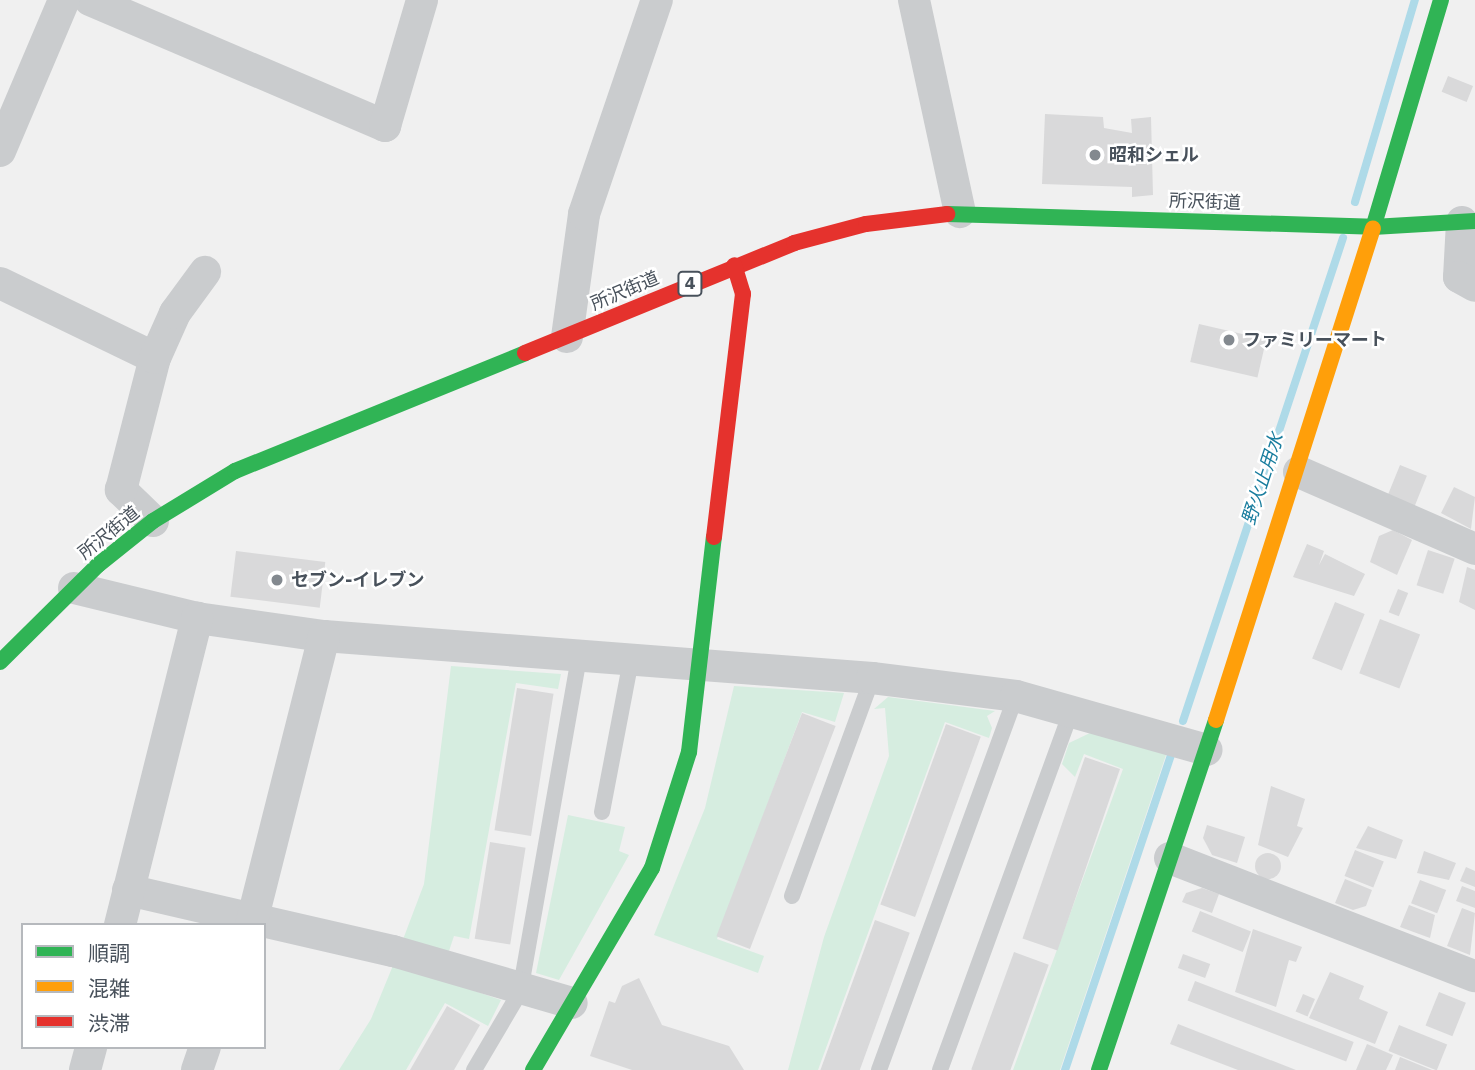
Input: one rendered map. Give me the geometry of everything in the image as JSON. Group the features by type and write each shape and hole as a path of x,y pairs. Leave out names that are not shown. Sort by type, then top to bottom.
{"street":[{"path":"0,151 64,0"},
{"path":"90,0 385,126 422,0"},
{"path":"568,337 584,214 657,0"},
{"path":"914,0 960,212"},
{"path":"1099,1070 1299,472 1441,0"},
{"name":"所沢街道","path":"0,662 74,588 153,522 235,471 568,337 734,265 866,224 960,212 1373,227 1468,221"},
{"path":"1468,221 1459,277 1475,286"},
{"path":"533,1070 652,868 689,751 702,665 743,294 734,265"},
{"path":"153,522 121,490 155,358 175,313 205,272"},
{"path":"0,283 155,358"},
{"path":"1299,472 1475,549"},
{"path":"74,588 197,618 324,636 872,678 1016,696 1207,750"},
{"path":"120,923 197,618"},
{"path":"128,890 252,922 324,636"},
{"path":"1170,858 1475,976"},
{"path":"266,925 393,951 520,992 572,1003"},
{"path":"85,1070 90,1049"},
{"path":"197,1070 204,1049"}],"lane":[{"path":"474,1070 520,992 579,656"},
{"path":"603,812 631,660"},
{"path":"792,896 872,678"},
{"path":"879,1070 1016,696"},
{"path":"940,1070 1072,710"}],"green space":[{"path":"451,666 561,674 558,689 516,683 469,939 454,936 449,951 402,942 424,884"},
{"path":"734,686 844,693 835,722 802,712 717,939 764,956 758,973 654,935 705,808"},
{"path":"888,697 995,711 987,716 992,728 989,738 945,722 818,1070 788,1070 824,937 889,756 885,708 874,709"},
{"path":"1090,733 1167,752 1060,1070 1013,1070 1123,769 1084,754 1075,777 1062,764 1069,743"},
{"path":"568,815 625,827 619,851 629,855 559,980 536,973"},
{"path":"394,963 501,1000 488,1026 445,1003 406,1070 339,1070 371,1019"}],"building":[{"path":"1448,76 1473,86 1467,102 1442,92"},
{"path":"1045,114 1103,117 1104,128 1132,133 1131,119 1151,117 1153,195 1132,197 1132,187 1042,184"},
{"path":"1199,324 1266,340 1257,378 1190,362"},
{"path":"1400,465 1427,476 1415,506 1388,496"},
{"path":"1454,487 1475,497 1471,529 1441,513"},
{"path":"1393,530 1412,540 1397,575 1370,562 1379,536"},
{"path":"1307,544 1324,551 1319,565 1325,554 1365,574 1354,596 1293,577"},
{"path":"1428,550 1455,559 1443,594 1417,585"},
{"name":"セブン-イレブン","path":"236,551 325,562 320,608 230,597"},
{"path":"1467,567 1475,570 1475,610 1459,602"},
{"path":"1398,589 1408,593 1399,616 1389,612"},
{"path":"1335,602 1365,614 1342,671 1312,659"},
{"path":"1380,619 1420,634 1399,689 1359,673"},
{"path":"517,688 554,694 531,836 494,830"},
{"path":"802,713 836,726 750,949 716,936"},
{"path":"946,724 981,737 915,917 880,904"},
{"path":"1085,757 1120,769 1057,951 1022,939"},
{"path":"1271,786 1305,799 1297,826 1303,828 1288,857 1258,845"},
{"path":"1207,825 1245,837 1237,863 1212,855 1203,838"},
{"path":"1368,826 1403,840 1396,859 1356,848"},
{"path":"490,842 526,848 510,944 475,939"},
{"path":"1355,850 1384,862 1373,888 1345,876"},
{"path":"1424,851 1456,863 1449,880 1417,873"},
{"path":"1268,853 1277,857 1281,866 1277,875 1268,879 1259,875 1255,866 1259,857"},
{"path":"1466,867 1475,871 1475,887 1460,881"},
{"path":"1345,879 1372,890 1366,906 1353,910 1335,903"},
{"path":"1420,880 1446,890 1437,913 1411,903"},
{"path":"1462,886 1475,891 1475,908 1456,901"},
{"path":"1202,888 1219,894 1212,913 1182,902 1186,893"},
{"path":"1409,905 1435,915 1430,938 1400,927"},
{"path":"1462,908 1475,913 1470,955 1447,946"},
{"path":"1200,911 1251,932 1243,952 1192,931"},
{"path":"875,920 910,933 860,1070 820,1070"},
{"path":"1253,929 1302,947 1296,962 1289,960 1276,1007 1235,992"},
{"path":"1014,952 1049,965 1010,1070 971,1069"},
{"path":"1183,954 1210,964 1205,978 1178,968"},
{"path":"1330,972 1364,986 1359,999 1388,1012 1375,1044 1309,1018"},
{"path":"639,978 662,1025 729,1046 744,1070 632,1070 590,1056 609,1001 615,1003 622,986"},
{"path":"1195,981 1354,1042 1346,1062 1187,1001"},
{"path":"1439,992 1466,1003 1452,1036 1426,1025"},
{"path":"1303,994 1315,999 1308,1017 1296,1011"},
{"path":"447,1006 480,1025 454,1070 410,1070"},
{"path":"1178,1024 1296,1070 1238,1070 1170,1044"},
{"path":"1399,1025 1447,1044 1437,1070 1389,1051"},
{"path":"1367,1044 1393,1055 1386,1070 1356,1070"},
{"path":"1400,1057 1432,1070 1395,1070"}],"waterway":[{"name":"野火止用水","path":"1355,202 1415,0"},
{"name":"野火止用水","path":"1183,721 1343,238"},
{"name":"野火止用水","path":"1065,1070 1173,749"}],"traffic: fast":[{"path":"1373,228 1441,0"},
{"path":"947,214 1373,227 1475,221"},
{"path":"0,662 98,565 153,521 235,471 525,353"},
{"path":"533,1070 652,868 689,752 714,537"},
{"path":"1099,1070 1216,720"}],"traffic: slow":[{"path":"1216,720 1373,228"}],"traffic: jam":[{"path":"525,353 794,243 866,224 947,214"},
{"path":"714,537 743,294 734,265"}],"place":[{"name":"昭和シェル","path":"1095,155"},
{"name":"ファミリーマート","path":"1229,340"},
{"name":"セブン-イレブン","path":"277,580"}]}
